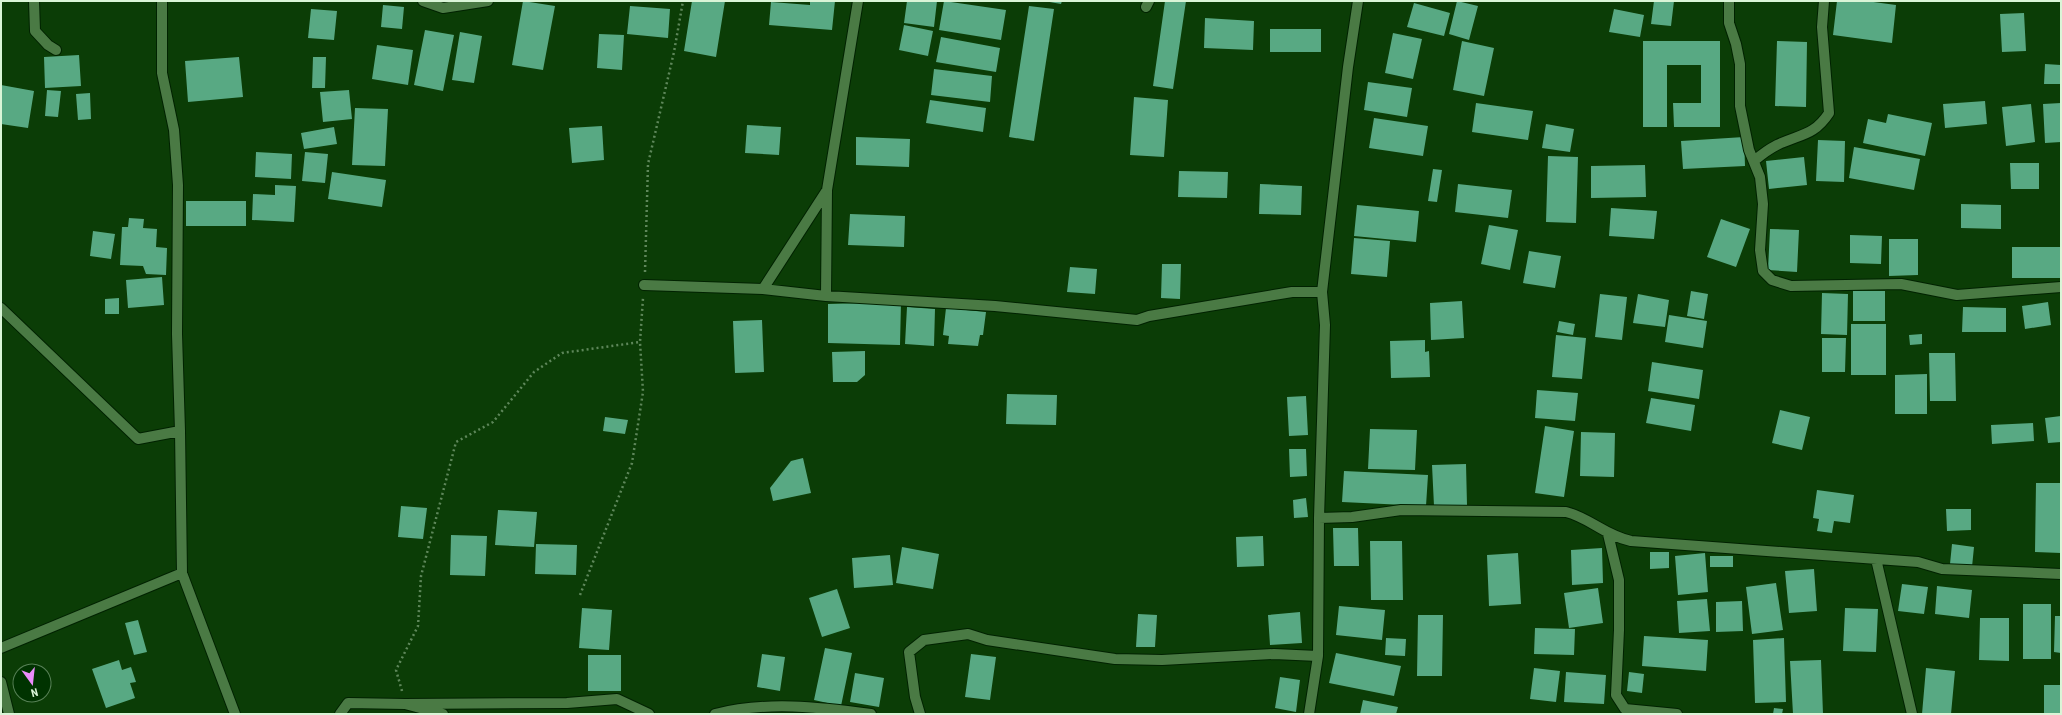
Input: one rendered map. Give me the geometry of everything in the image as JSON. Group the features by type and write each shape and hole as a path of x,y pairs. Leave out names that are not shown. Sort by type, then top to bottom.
{"street":[{"path":"34,1 35,31 48,45 56,50"},
{"path":"162,1 162,73 174,130 178,185 177,334 182,574 235,714"},
{"path":"423,1 443,8 488,1"},
{"path":"826,296 827,190 858,1"},
{"path":"1310,714 1318,656 1319,518 1325,325 1322,292 1348,67 1358,1"},
{"path":"1729,1 1729,22 1740,64 1740,106 1749,150 1760,177 1763,204 1760,250 1763,271 1772,280 1791,286 1901,284 1957,295 2061,287"},
{"path":"1754,161 1776,145 1813,131 1821,125 1829,113 1822,27 1824,1"},
{"path":"764,289 827,190"},
{"path":"644,285 764,289 826,296 995,306 1137,320 1149,316 1292,292 1322,292"},
{"path":"1,308 138,439 180,431"},
{"path":"1319,518 1352,517 1401,510 1566,512 1577,514 1616,538 1631,541 1918,562 1942,569 2061,574"},
{"path":"1608,534 1619,580 1619,630 1616,695 1625,709 1677,714"},
{"path":"1876,559 1912,714"},
{"path":"1,648 182,574"},
{"path":"920,714 915,697 909,652 924,640 968,634 987,640 1115,659 1162,660 1274,654 1318,656"},
{"path":"1,682 9,714"},
{"path":"340,714 348,703 567,703 617,699 649,714"},
{"path":"405,704 443,714"},
{"path":"715,714 740,708 796,706 871,714"}],"path":[{"path":"580,595 632,463 643,392 640,342 644,285 648,164 674,52 682,1"},
{"path":"405,704 396,670 418,626 422,576 456,442 494,422 534,372 562,353 640,342"}],"building":[{"path":"523,1 555,6 543,70 512,65"},
{"path":"692,1 725,1 716,57 684,51"},
{"path":"810,1 835,1 832,30 769,25 771,2 810,5"},
{"path":"907,1 937,1 934,27 904,23"},
{"path":"944,1 1006,10 1001,40 939,30"},
{"path":"1044,1 1062,1 1061,4"},
{"path":"1165,1 1186,1 1173,89 1153,86"},
{"path":"1457,1 1478,6 1469,40 1449,34"},
{"path":"1654,1 1674,1 1671,26 1651,24"},
{"path":"1837,1 1866,1 1896,5 1892,43 1833,35"},
{"path":"1414,3 1450,13 1444,36 1407,27"},
{"path":"383,5 404,7 402,29 381,27"},
{"path":"630,6 670,9 668,38 627,34"},
{"path":"1029,6 1054,9 1034,141 1009,137"},
{"path":"311,9 337,11 334,40 308,38"},
{"path":"1614,9 1644,15 1640,37 1609,32"},
{"path":"2024,13 2026,51 2002,52 2000,14"},
{"path":"1205,18 1254,21 1253,50 1204,48"},
{"path":"904,25 933,31 928,56 899,50"},
{"path":"1270,29 1321,29 1321,52 1270,52"},
{"path":"425,30 454,35 443,91 414,85"},
{"path":"460,32 482,36 474,83 452,80"},
{"path":"1393,33 1422,39 1413,79 1385,73"},
{"path":"599,34 624,35 622,70 597,68"},
{"path":"941,37 1000,48 996,72 936,62"},
{"path":"1462,41 1494,48 1484,96 1453,90"},
{"path":"1643,41 1720,41 1720,127 1674,127 1673,103 1701,103 1701,65 1667,65 1667,127 1643,127"},
{"path":"1777,41 1807,42 1806,107 1775,106"},
{"path":"377,45 413,50 408,85 372,79"},
{"path":"79,55 81,86 45,88 44,57"},
{"path":"239,57 243,97 188,102 185,61"},
{"path":"313,57 326,57 325,88 312,88"},
{"path":"2045,64 2061,65 2061,84 2044,84"},
{"path":"934,69 992,76 990,102 931,95"},
{"path":"1368,82 1412,88 1407,117 1364,110"},
{"path":"1,85 34,91 28,128 1,124"},
{"path":"47,90 61,91 58,117 45,116"},
{"path":"349,90 352,119 323,122 320,92"},
{"path":"90,93 91,119 78,120 76,94"},
{"path":"1134,97 1168,100 1164,157 1130,155"},
{"path":"930,100 986,108 983,132 926,123"},
{"path":"1985,101 1987,124 1945,128 1943,104"},
{"path":"1476,103 1533,111 1528,140 1472,132"},
{"path":"2061,103 2061,142 2045,143 2043,104"},
{"path":"2031,104 2035,142 2006,146 2002,107"},
{"path":"355,108 388,109 385,166 352,165"},
{"path":"1888,114 1932,123 1925,156 1863,143 1868,119 1886,123"},
{"path":"1374,118 1428,126 1423,156 1369,148"},
{"path":"1546,124 1574,129 1570,152 1542,148"},
{"path":"747,125 781,127 779,155 745,153"},
{"path":"602,126 604,160 572,163 569,128"},
{"path":"334,127 337,144 304,149 301,133"},
{"path":"856,137 910,139 909,167 856,165"},
{"path":"1744,137 1745,166 1683,169 1681,141"},
{"path":"1818,140 1845,141 1844,182 1816,181"},
{"path":"1854,147 1920,159 1914,190 1849,178"},
{"path":"256,152 292,154 291,179 255,177"},
{"path":"305,152 328,154 325,183 302,181"},
{"path":"1548,156 1578,157 1576,223 1546,222"},
{"path":"1804,157 1807,185 1769,189 1766,161"},
{"path":"2010,163 2039,163 2039,189 2011,189"},
{"path":"1645,165 1646,197 1591,198 1591,166"},
{"path":"1433,169 1442,170 1437,202 1428,201"},
{"path":"1179,171 1228,172 1227,198 1178,197"},
{"path":"332,172 386,180 382,207 328,199"},
{"path":"1260,184 1302,186 1301,215 1259,214"},
{"path":"1458,184 1512,190 1508,218 1455,212"},
{"path":"275,185 296,186 294,222 252,220 253,194 275,195"},
{"path":"186,201 246,201 246,226 186,226"},
{"path":"1961,204 2001,205 2001,229 1961,228"},
{"path":"1357,205 1419,211 1416,242 1354,236"},
{"path":"1611,208 1657,211 1654,239 1609,236"},
{"path":"850,214 905,216 904,247 848,245"},
{"path":"129,218 144,219 143,228 157,229 156,247 167,248 166,275 146,274 143,266 120,265 122,227 128,227"},
{"path":"1721,219 1750,229 1736,267 1707,257"},
{"path":"1489,225 1518,230 1510,270 1481,264"},
{"path":"1770,229 1799,230 1797,272 1768,270"},
{"path":"93,231 115,234 111,259 90,256"},
{"path":"1850,235 1882,236 1881,264 1850,263"},
{"path":"1354,238 1390,241 1387,277 1351,274"},
{"path":"1889,239 1918,239 1918,275 1889,276"},
{"path":"2012,247 2061,247 2061,278 2012,278"},
{"path":"1529,251 1561,256 1555,288 1523,283"},
{"path":"1162,264 1181,264 1180,299 1161,298"},
{"path":"1070,267 1097,269 1095,294 1067,292"},
{"path":"162,277 164,305 128,308 126,280"},
{"path":"1691,291 1708,294 1704,319 1687,316"},
{"path":"1853,291 1885,291 1885,321 1853,321"},
{"path":"1822,293 1848,294 1847,335 1821,334"},
{"path":"1600,294 1627,297 1622,340 1595,337"},
{"path":"1638,294 1669,300 1665,327 1633,323"},
{"path":"119,298 119,314 105,314 105,299"},
{"path":"1462,301 1464,338 1431,340 1430,303"},
{"path":"901,302 900,345 828,343 828,304"},
{"path":"2048,302 2051,325 2025,329 2022,306"},
{"path":"907,307 935,309 934,346 905,344"},
{"path":"1963,307 2006,308 2006,332 1962,332"},
{"path":"946,308 986,312 983,335 980,335 978,346 948,344 949,336 943,335"},
{"path":"1669,315 1707,321 1703,348 1665,342"},
{"path":"762,320 764,372 735,373 733,321"},
{"path":"1559,321 1575,324 1573,335 1557,332"},
{"path":"1851,324 1886,324 1886,375 1851,375"},
{"path":"1922,334 1922,344 1910,345 1909,335"},
{"path":"1556,335 1586,338 1582,379 1552,377"},
{"path":"1822,338 1846,338 1845,372 1822,372"},
{"path":"1425,340 1425,352 1429,351 1430,377 1391,378 1390,341"},
{"path":"865,351 865,375 857,382 833,382 832,352"},
{"path":"1929,353 1955,353 1956,401 1930,401"},
{"path":"1652,362 1703,370 1699,399 1648,391"},
{"path":"1927,374 1927,414 1895,414 1895,375"},
{"path":"1537,390 1578,393 1575,421 1535,418"},
{"path":"1007,394 1057,395 1056,425 1006,424"},
{"path":"1306,396 1308,435 1289,436 1287,397"},
{"path":"1651,398 1695,405 1691,431 1646,423"},
{"path":"1780,410 1810,417 1802,450 1772,443"},
{"path":"2061,416 2061,442 2048,443 2045,418"},
{"path":"605,417 628,420 625,434 603,431"},
{"path":"2033,423 2034,441 1992,444 1991,425"},
{"path":"1545,426 1574,431 1564,497 1535,493"},
{"path":"1370,429 1417,430 1415,470 1368,469"},
{"path":"1581,432 1615,433 1614,477 1580,476"},
{"path":"1289,449 1306,449 1307,476 1290,477"},
{"path":"803,458 811,493 773,501 770,488 791,461"},
{"path":"1466,464 1467,505 1434,506 1432,465"},
{"path":"1344,471 1428,475 1426,506 1342,502"},
{"path":"2036,483 2061,483 2061,553 2035,552"},
{"path":"1817,490 1854,495 1850,523 1834,521 1832,533 1817,531 1819,519 1813,518"},
{"path":"1306,498 1308,517 1294,518 1293,500"},
{"path":"401,506 427,508 423,539 398,537"},
{"path":"1946,509 1971,509 1971,530 1947,531"},
{"path":"498,510 537,512 534,547 495,545"},
{"path":"1333,528 1358,528 1359,566 1334,566"},
{"path":"451,535 487,536 485,576 450,575"},
{"path":"1263,536 1264,566 1237,567 1236,537"},
{"path":"1370,541 1402,541 1403,600 1371,600"},
{"path":"536,544 577,545 576,575 535,574"},
{"path":"1952,544 1974,547 1972,567 1950,564"},
{"path":"902,547 939,554 933,589 896,583"},
{"path":"1602,548 1603,583 1572,585 1571,550"},
{"path":"1650,552 1669,552 1669,568 1650,569"},
{"path":"1518,553 1521,604 1489,606 1487,555"},
{"path":"1705,553 1708,592 1678,595 1675,556"},
{"path":"890,555 893,585 854,588 852,558"},
{"path":"1710,556 1733,556 1733,567 1710,567"},
{"path":"1814,569 1817,611 1789,613 1785,571"},
{"path":"1776,583 1783,630 1752,634 1746,587"},
{"path":"1902,584 1928,587 1924,614 1898,611"},
{"path":"1937,586 1972,590 1969,618 1935,614"},
{"path":"1598,588 1603,623 1569,628 1564,593"},
{"path":"837,589 850,628 822,637 809,598"},
{"path":"1707,599 1710,631 1679,633 1677,601"},
{"path":"1742,601 1743,631 1716,632 1716,602"},
{"path":"2023,604 2051,604 2051,659 2023,659"},
{"path":"1339,606 1385,610 1382,640 1336,635"},
{"path":"582,608 612,610 609,650 579,648"},
{"path":"1845,608 1878,609 1876,652 1843,651"},
{"path":"1300,612 1302,643 1270,645 1268,615"},
{"path":"1138,614 1157,615 1155,647 1136,647"},
{"path":"1418,615 1443,615 1442,676 1417,676"},
{"path":"2055,616 2061,616 2061,653 2054,652"},
{"path":"1980,618 2009,618 2009,661 1979,660"},
{"path":"138,620 147,652 134,655 125,623"},
{"path":"1535,628 1575,629 1574,655 1534,654"},
{"path":"1644,636 1708,640 1706,671 1642,666"},
{"path":"1386,638 1406,639 1405,656 1385,655"},
{"path":"1784,638 1786,702 1755,703 1753,640"},
{"path":"825,648 852,653 841,706 814,700"},
{"path":"1336,653 1401,666 1394,696 1329,683"},
{"path":"762,654 785,657 780,691 757,687"},
{"path":"971,654 996,657 990,700 965,697"},
{"path":"588,655 621,655 621,691 588,691"},
{"path":"119,660 122,670 131,667 136,682 130,683 135,698 106,708 92,669"},
{"path":"1821,660 1823,714 1793,714 1790,661"},
{"path":"1534,668 1560,671 1556,702 1530,699"},
{"path":"1926,668 1955,671 1951,714 1922,714"},
{"path":"1566,672 1606,675 1604,704 1564,702"},
{"path":"1629,672 1644,674 1642,693 1627,691"},
{"path":"855,673 884,678 879,707 850,702"},
{"path":"1280,677 1300,680 1296,712 1275,708"},
{"path":"2044,685 2061,685 2061,714 2044,714"},
{"path":"1363,700 1398,707 1396,714 1360,714"},
{"path":"1774,708 1783,709 1782,714 1773,714"}]}
